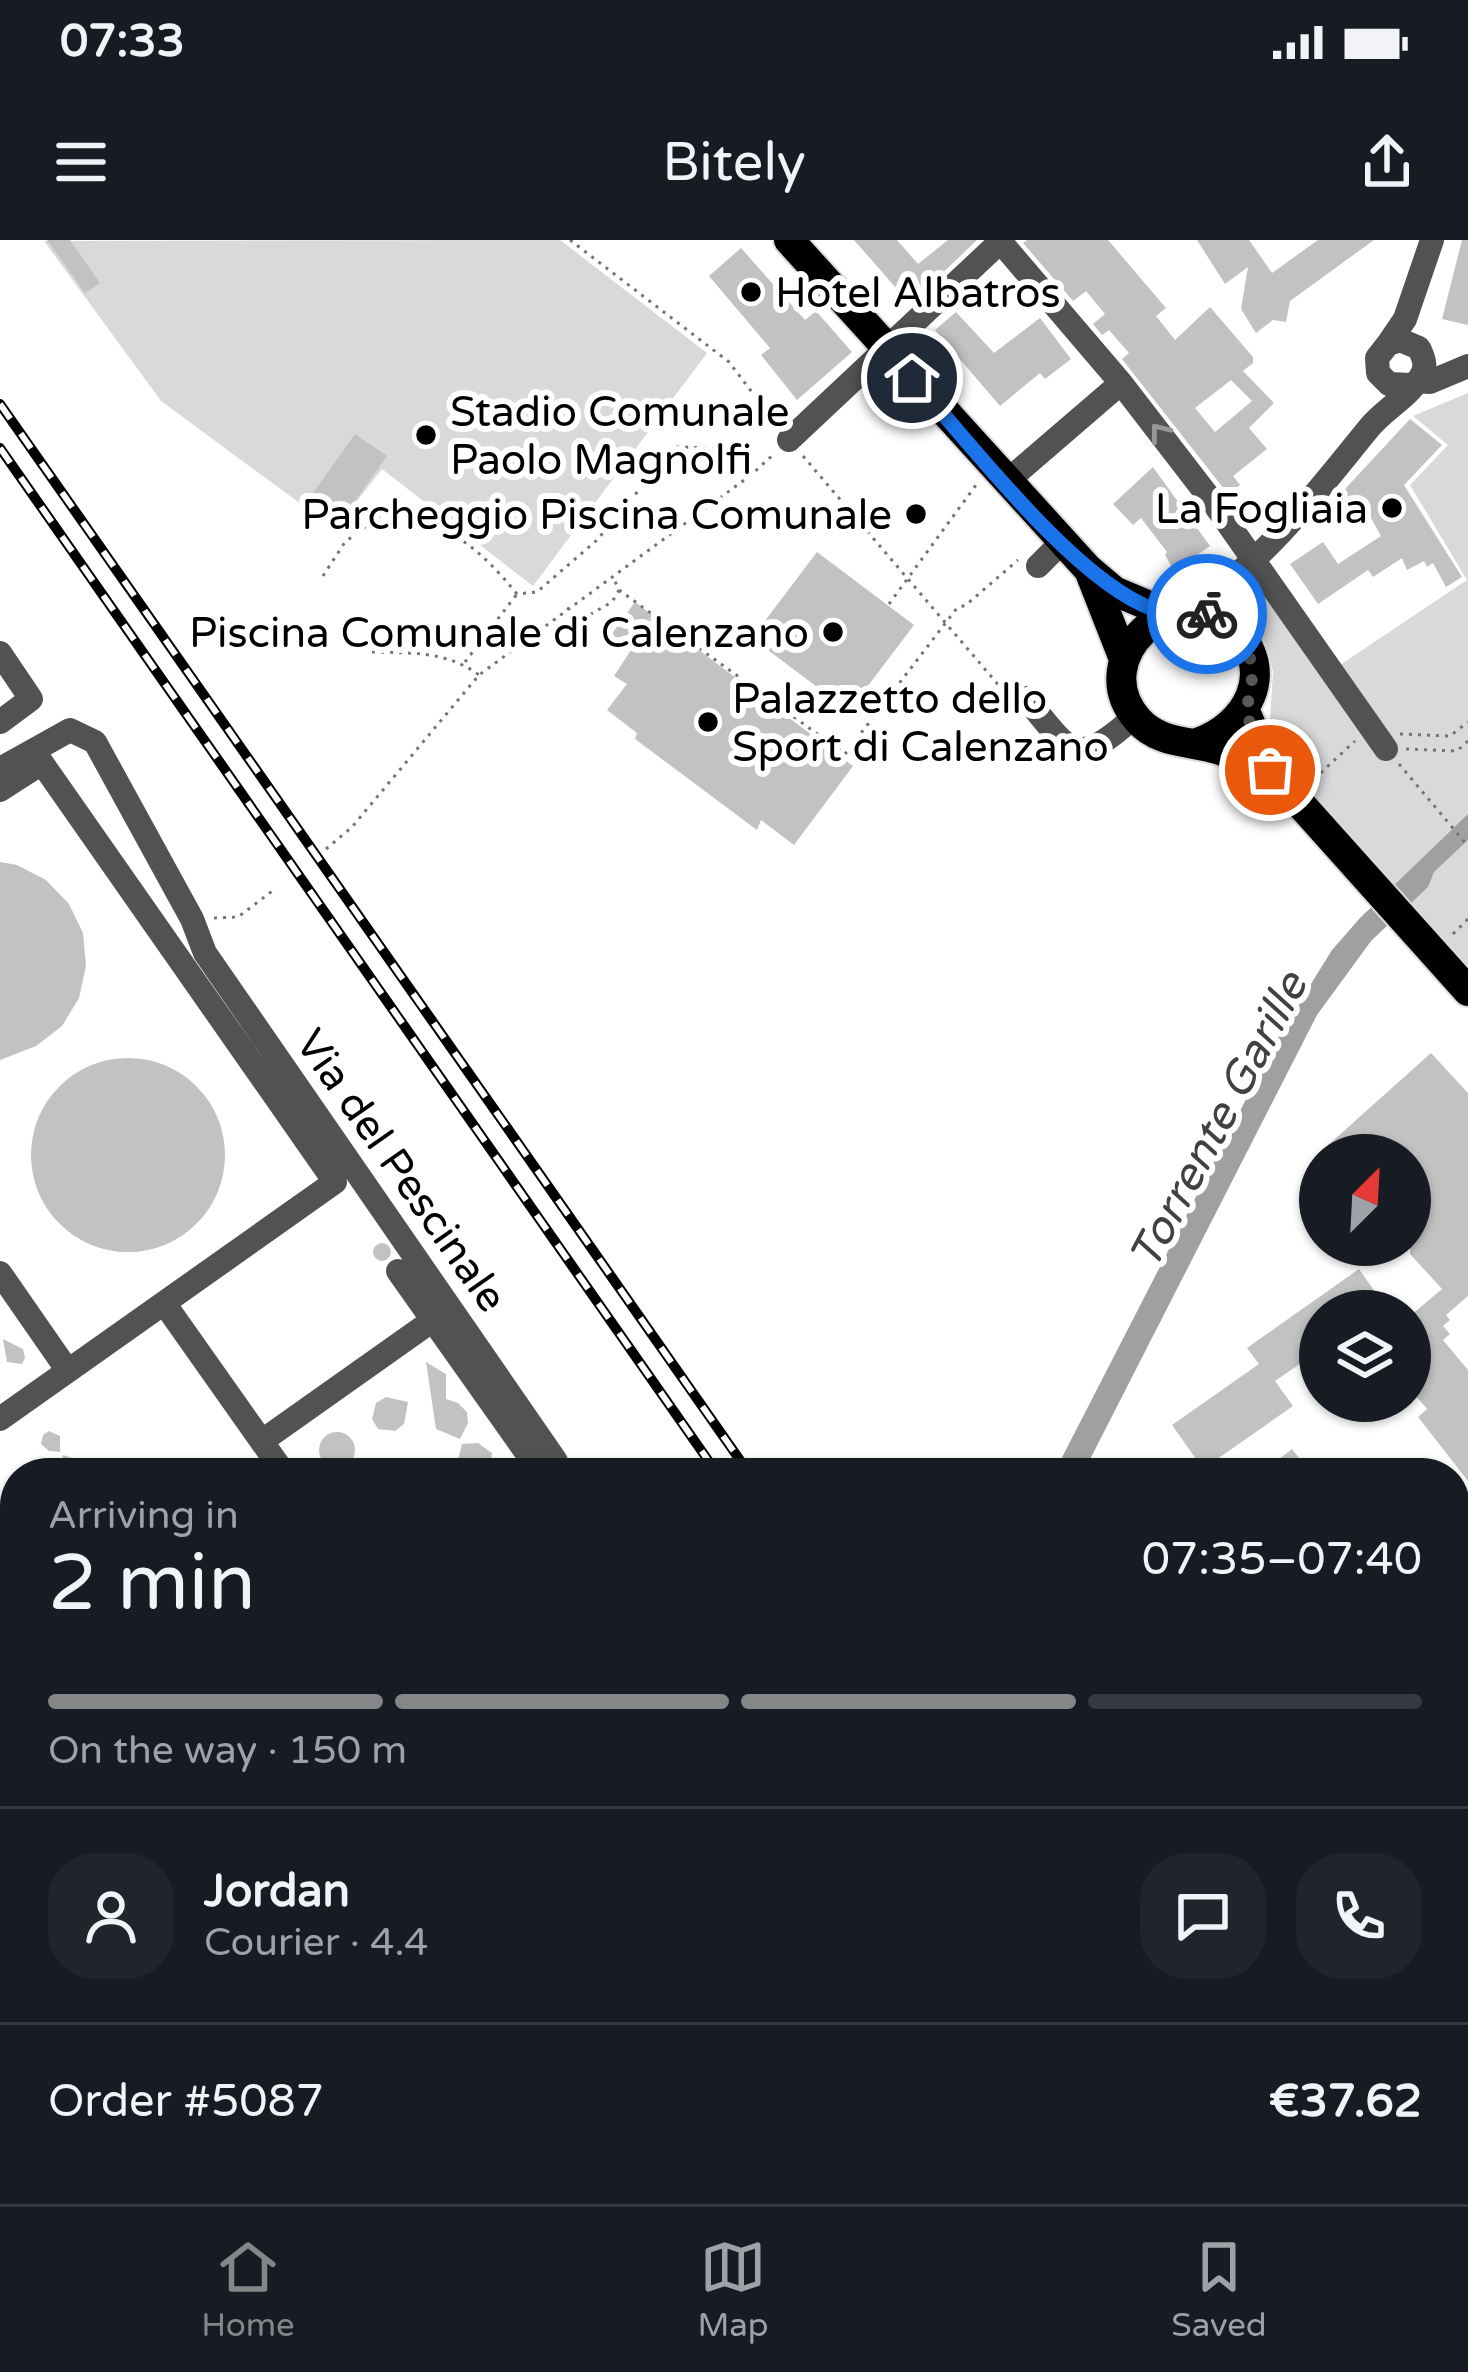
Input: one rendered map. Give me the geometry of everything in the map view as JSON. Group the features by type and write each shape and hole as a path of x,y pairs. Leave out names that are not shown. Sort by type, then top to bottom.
{"main road":[{"path":"788,240 887,350 993,481 1114,591 1177,614"},
{"path":"1088,568 1124,659 1122,688 1135,716 1161,737 1197,743 1236,758 1296,794"},
{"path":"1124,659 1138,633 1158,619 1177,614 1212,615 1240,634 1252,661 1252,693 1245,711 1217,737 1197,743"},
{"path":"1245,711 1270,770 1351,861 1447,952 1468,991"}],"street":[{"path":"1177,614 1248,566 1414,383 1424,368 1416,329 1432,240"},
{"path":"789,440 1000,241 1121,383 1248,566 1377,736"},
{"path":"1370,427 1377,358 1405,319 1425,268"},
{"path":"1388,344 1407,341 1438,361 1468,363"},
{"path":"1378,373 1389,385 1430,382 1468,363"},
{"path":"993,481 1121,383"},
{"path":"1028,563 1061,543"},
{"path":"1231,626 1228,605 1248,566"},
{"path":"0,653 31,699 0,722"},
{"path":"1017,697 1065,746 1080,749 1108,741 1135,716"},
{"name":"Via del Pescinale","path":"0,769 70,730 95,742 192,919 205,953 542,1458"},
{"path":"0,790 42,763 335,1182 0,1419"},
{"path":"398,1271 541,1458"},
{"path":"0,1273 68,1371"},
{"path":"164,1303 274,1458"},
{"path":"262,1441 433,1320"}],"path":[{"path":"570,240 729,362 908,579 1017,697"},
{"path":"326,849 352,826 479,675 751,475 789,440"},
{"path":"464,664 517,594 537,592 597,540 676,447 724,448 751,475"},
{"path":"889,604 993,481"},
{"path":"323,576 345,542 393,506 437,522 466,540 517,594"},
{"path":"612,575 620,590 845,754 957,608 1028,563"},
{"path":"584,618 612,602 620,590"},
{"path":"567,608 584,618 590,631"},
{"path":"372,652 434,655 464,664 479,675"},
{"path":"1296,794 1377,736 1450,736 1468,722"},
{"path":"1377,736 1456,751 1468,741"},
{"path":"1377,736 1468,846"},
{"path":"192,919 238,917 275,890"},
{"path":"1447,952 1454,930 1468,919"}],"shaded area":[{"name":"Stadio Comunale Paolo Magnolfi","path":"560,240 707,353 533,586 382,469 335,529 161,401 44,241"},
{"path":"1468,393 1468,971 1286,768 1269,735 1273,672 1266,644 1247,605 1271,572 1340,665 1467,580 1410,485 1448,445 1413,416"},
{"path":"1468,814 1468,840 1434,872 1428,887 1371,941 1317,1015 1091,1458 1062,1458 1277,1039 1332,950"}],"building":[{"path":"47,240 70,240 100,283 85,293"},
{"path":"854,240 897,240 918,264 948,240 977,240 910,304"},
{"path":"1108,240 1166,308 1156,316 1175,340 1210,307 1253,357 1243,371 1274,403 1249,428 1267,449 1233,476 1240,485 1228,494 1122,359 1129,353 1109,330 1102,335 1093,324 1105,314 1086,291 1073,301 1023,243","holes":["1231,380 1252,401 1215,432 1195,408"]},
{"path":"1197,240 1249,240 1272,273 1318,240 1374,240 1290,301 1286,322 1273,320 1256,333 1241,309 1248,267 1225,284"},
{"path":"1462,240 1468,240 1468,325 1442,319"},
{"path":"741,248 805,320 816,311 852,352 797,400 761,355 770,348 709,276"},
{"path":"956,312 994,353 1040,318 1071,359 1045,379 1040,373 1000,406 935,330"},
{"name":"La Fogliaia","path":"1410,419 1442,445 1404,485 1462,577 1446,587 1433,563 1427,567 1424,561 1407,570 1402,558 1373,577 1368,570 1318,604 1290,564 1323,542 1338,564 1381,536 1362,502 1343,515 1333,502"},
{"path":"355,434 387,456 338,525 306,503"},
{"path":"1153,467 1210,546 1174,571 1167,552 1141,518 1133,525 1113,504"},
{"name":"Piscina Comunale di Calenzano","path":"817,552 914,625 849,711 752,638"},
{"name":"Palazzetto dello Sport di Calenzano","path":"635,602 853,766 794,845 761,820 757,830 635,739 637,733 607,710 627,684 614,676 631,650 611,635"},
{"path":"0,862 46,880 69,904 83,933 86,966 79,998 62,1026 36,1046 0,1060"},
{"path":"1431,1053 1468,1093 1468,1296 1446,1315 1450,1320 1443,1326 1450,1334 1443,1340 1468,1370 1468,1458 1450,1458 1422,1422 1431,1422 1431,1298 1442,1289 1421,1266 1431,1266 1431,1134 1340,1134"},
{"path":"128,1058 165,1066 196,1087 217,1118 225,1155 217,1192 196,1223 165,1244 128,1252 91,1244 60,1223 39,1192 31,1155 39,1118 60,1087 91,1066"},
{"path":"382,1243 391,1252 382,1261 373,1252"},
{"path":"1359,1269 1374,1290 1329,1290"},
{"path":"1299,1311 1299,1364 1275,1381 1293,1406 1219,1458 1195,1458 1172,1425 1259,1364 1247,1348"},
{"path":"3,1339 23,1349 22,1364 7,1362"},
{"path":"426,1362 446,1374 446,1399 467,1412 468,1423 460,1439 436,1429"},
{"path":"386,1397 408,1402 404,1424 395,1431 378,1429 372,1419 376,1403"},
{"path":"49,1431 60,1436 60,1452 41,1444"},
{"path":"330,1434 344,1434 353,1443 352,1458 321,1457 321,1443"},
{"path":"478,1443 492,1453 492,1458 458,1458 462,1444"}],"railway":[{"path":"0,404 738,1458"},
{"path":"0,448 707,1458"}],"way so far":[{"path":"1207,614 1231,626 1246,645 1253,676 1245,711 1270,770"}],"place":[{"name":"Hotel Albatros","path":"751,292"},
{"name":"Stadio Comunale Paolo Magnolfi","path":"426,435"},
{"name":"La Fogliaia","path":"1392,508"},
{"name":"Parcheggio Piscina Comunale","path":"916,514"},
{"name":"Piscina Comunale di Calenzano","path":"833,632"},
{"name":"Palazzetto dello Sport di Calenzano","path":"708,722"}],"route":[{"path":"912,378 1061,543 1114,591 1171,615 1207,614"}],"water label":[{"name":"Torrente Garille","path":"1217,1120"}]}
